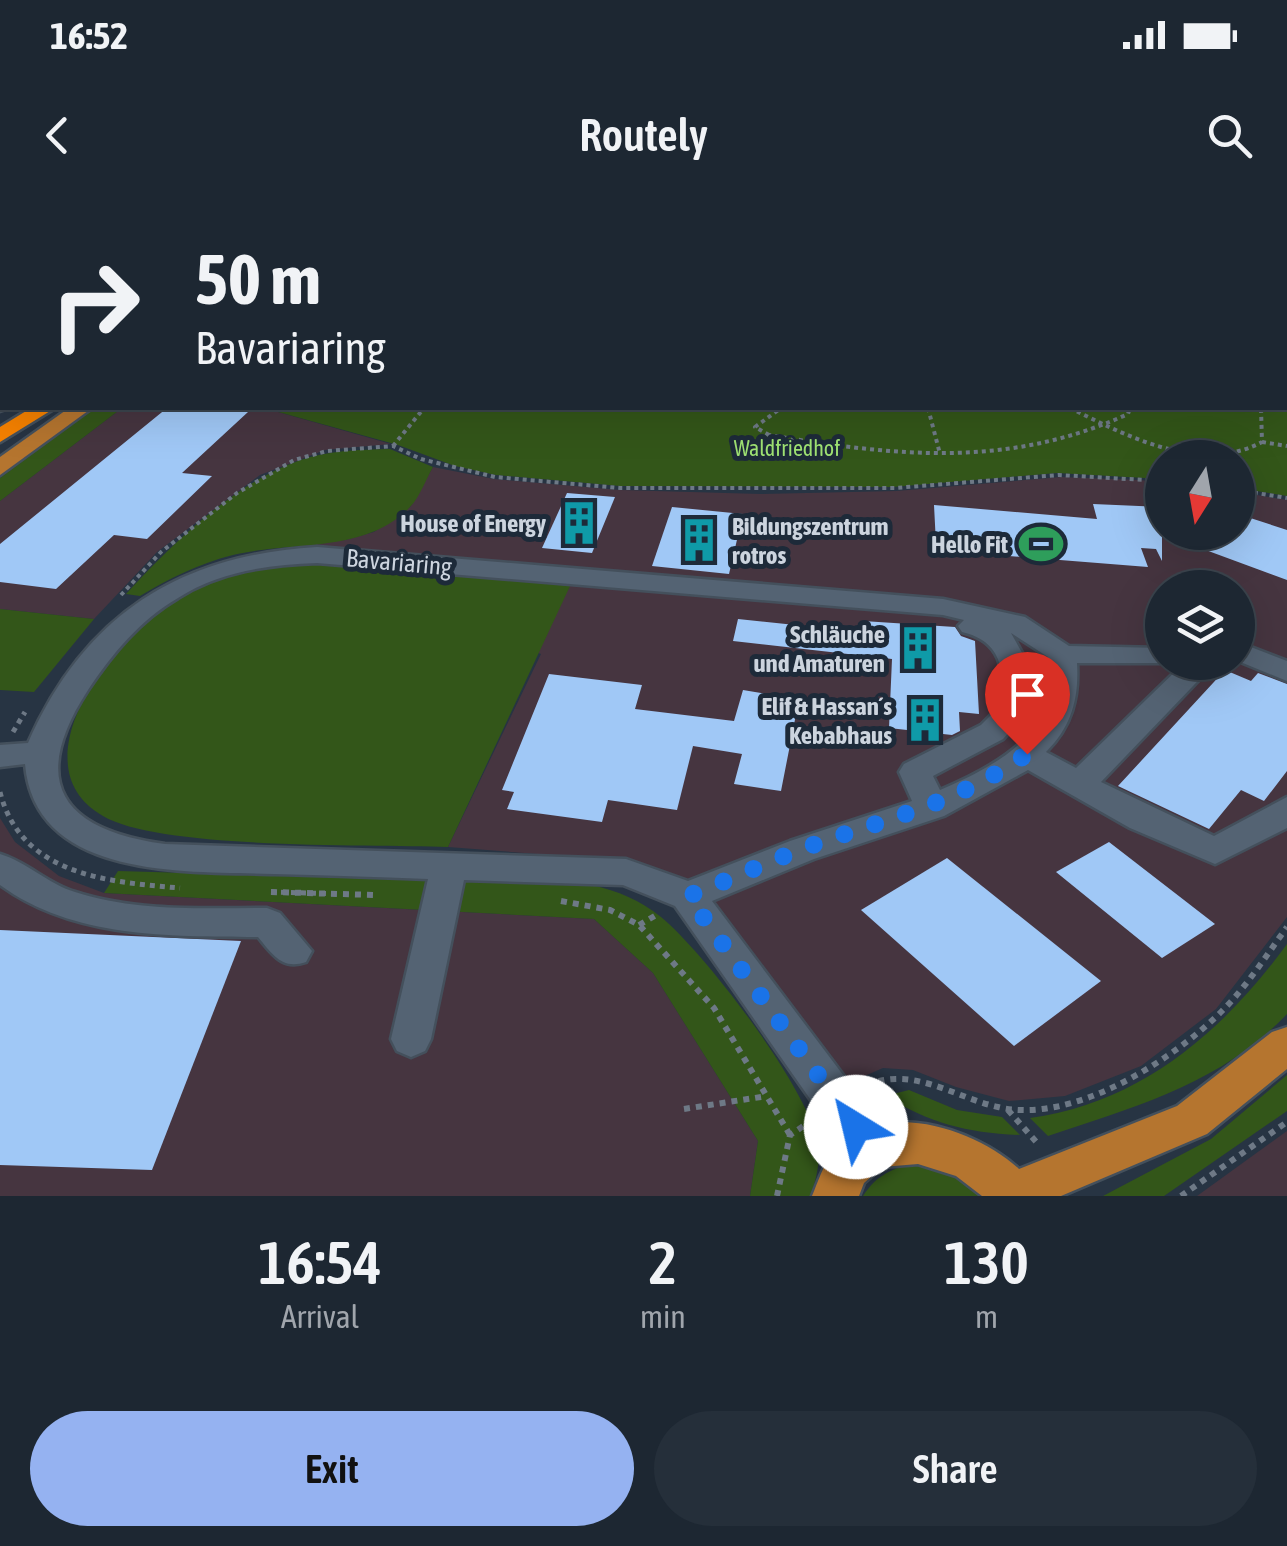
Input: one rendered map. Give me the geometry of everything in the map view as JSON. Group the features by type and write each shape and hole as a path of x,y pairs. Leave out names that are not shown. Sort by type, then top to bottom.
{"highway":[{"path":"0,436 42,410"}],"main road":[{"path":"0,468 79,410"},
{"path":"834,1196 846,1173 873,1151 920,1142 946,1146 982,1165 1013,1195 1192,1120 1287,1044"}],"street":[{"name":"Bavariaring","path":"40,752 99,654 149,601 186,578 235,562 273,556 317,555 943,607 1015,623 1062,654"},
{"path":"750,609 980,627 1002,636 1014,652 1016,708 992,732 915,772 932,808"},
{"path":"688,896 803,849 932,808 991,779 1027,754 1060,710 1068,680 1062,654 1145,656"},
{"path":"1255,659 1287,672"},
{"path":"1080,784 1181,680"},
{"path":"1018,696 1060,710"},
{"path":"0,756 40,752 45,791 64,817 87,837 127,851 200,858 626,872 688,896 873,1151"},
{"path":"1027,754 1142,820 1215,850 1282,816 1287,809"},
{"path":"411,1039 450,865"},
{"path":"0,867 50,900 125,920 268,923 293,951"}],"path":[{"path":"422,410 392,446 421,460 495,477 620,488 895,488 1059,476 1145,480"},
{"path":"778,410 755,427 768,435 863,450 940,454 1034,446 1106,426 1127,410"},
{"path":"929,410 940,454"},
{"path":"1074,410 1160,447 1189,452 1254,449 1262,442"},
{"path":"1261,410 1262,442"},
{"path":"768,435 768,453"},
{"path":"1262,442 1287,446"},
{"path":"1255,493 1287,498"},
{"path":"1008,1110 1070,1104 1146,1070 1221,1013 1287,928"},
{"path":"684,1110 767,1096"},
{"path":"1181,1196 1287,1122"}],"shaded area":[{"path":"119,410 271,410 391,444 325,450 260,475 157,552 94,619 0,609 0,501"},
{"path":"433,467 494,479 620,490 761,494 896,491 1061,477 1145,481 1145,550 1255,550 1255,495 1287,500 1287,917 1216,1009 1141,1066 1065,1096 1009,1101 913,1070 883,1068 844,1085 707,892 627,861 448,847 541,654 285,561 303,542 345,540 374,532 410,507"},
{"path":"0,818 15,842 59,876 104,893 594,919 653,973 758,1141 750,1196 0,1196"},
{"path":"1287,1131 1287,1196 1197,1196"}],"green space":[{"path":"92,410 119,410 0,501 0,478"},
{"name":"Waldfriedhof","path":"271,410 1287,410 1287,496 1255,491 1255,440 1145,440 1145,478 1057,473 893,487 620,486 496,475 455,466 398,445"},
{"path":"390,449 433,467 414,503 392,522 349,539 233,555 185,572 140,596 126,594 205,517 250,484 320,455"},
{"path":"312,560 571,584 448,847 269,843 170,835 103,816 78,794 68,768 70,738 80,707 97,676 140,623 177,593 214,577"},
{"path":"0,609 94,619 34,692 0,690"},
{"path":"118,871 592,885 628,897 653,911 680,935 776,1057 810,1119 818,1143 811,1196 750,1196 758,1141 653,973 594,919 104,893"},
{"path":"1287,944 1287,1014 1234,1058 1176,1090 1048,1136 1030,1118 1108,1097 1176,1058 1235,1006"},
{"path":"1287,1075 1287,1111 1164,1196 1103,1196 1211,1139"},
{"path":"909,1090 957,1110 1002,1117 1020,1135 950,1125 885,1096"},
{"path":"910,1164 957,1173 984,1196 863,1196 883,1175"}],"building":[{"path":"165,410 248,412 182,473 212,476 147,539 114,535 56,589 0,582 0,544"},
{"name":"House of Energy","path":"567,493 615,497 592,553 542,548"},
{"path":"1093,504 1145,506 1145,548 1141,548 1148,567 960,552 960,546 936,544 934,505 1097,519"},
{"name":"Bildungszentrum rotros","path":"672,507 743,514 729,574 652,566"},
{"path":"1255,520 1287,530 1287,580 1206,550 1255,550"},
{"path":"738,619 862,632 863,621 955,627 961,636 975,641 979,714 959,712 960,731 952,735 889,728 892,659 733,641"},
{"path":"1258,673 1287,684 1287,771 1264,801 1241,790 1209,829 1118,786 1216,680 1251,681"},
{"path":"549,674 642,685 635,709 734,721 743,690 799,699 781,791 734,784 742,754 693,746 677,810 608,800 602,822 507,809 514,792 502,790"},
{"path":"1109,842 1215,924 1162,958 1056,872"},
{"path":"947,858 1101,981 1014,1046 861,910"},
{"path":"0,930 241,941 152,1170 0,1165"}],"place":[{"name":"House of Energy","path":"579,523"},
{"name":"Bildungszentrum rotros","path":"699,540"},
{"name":"Hello Fit","path":"1041,544"},
{"name":"Schläuche und Amaturen","path":"918,648"},
{"name":"Elif & Hassan´s Kebabhaus","path":"925,720"}],"route":[{"path":"856,1127 688,896 803,849 932,808 991,779 1027,754"}]}
